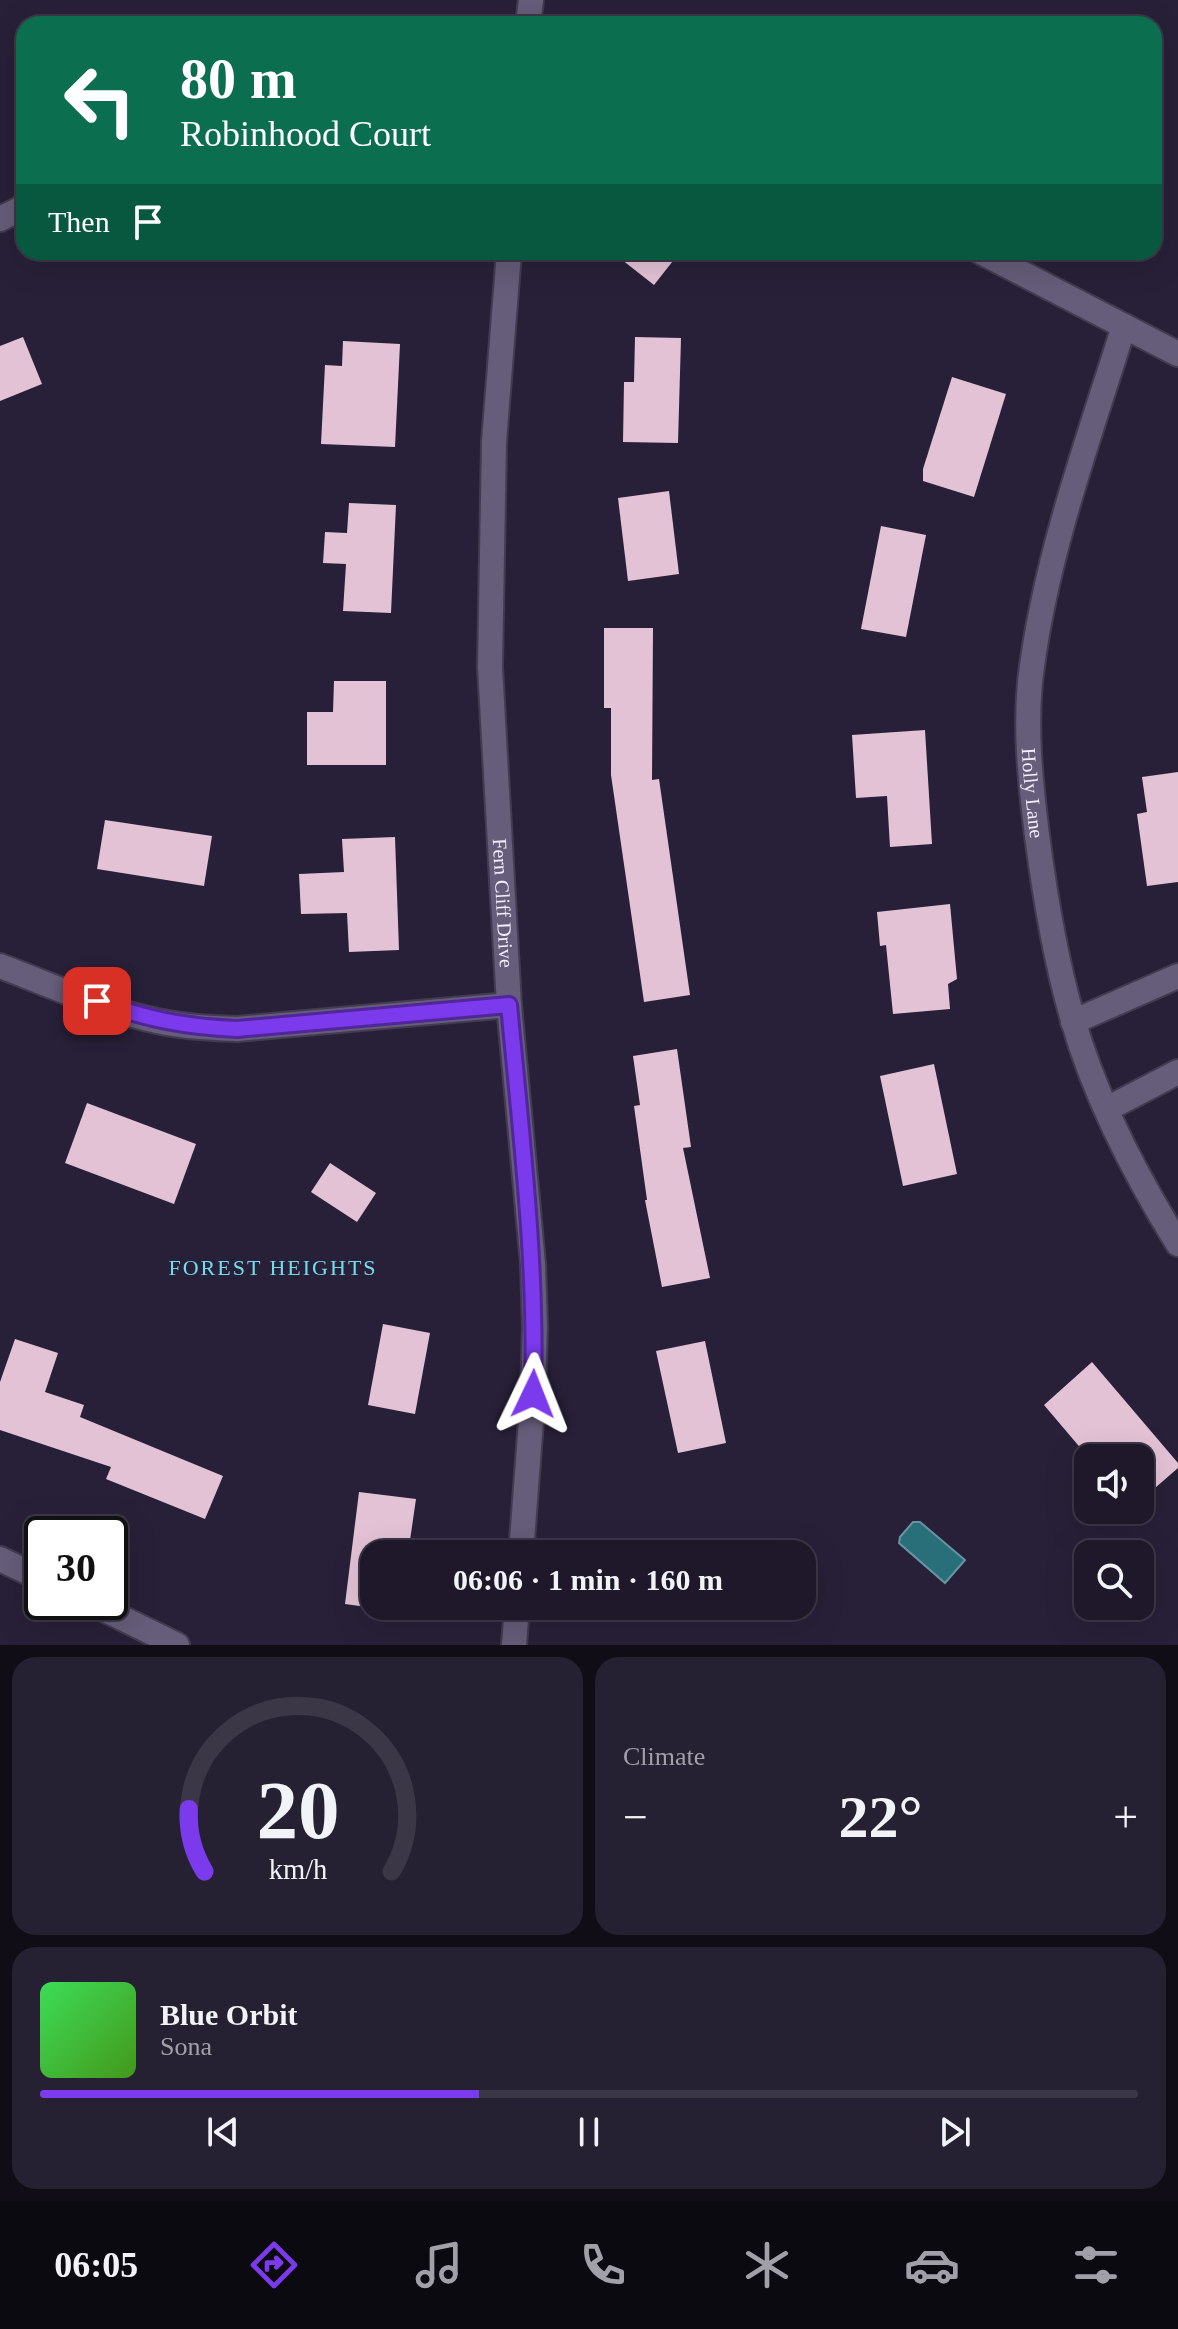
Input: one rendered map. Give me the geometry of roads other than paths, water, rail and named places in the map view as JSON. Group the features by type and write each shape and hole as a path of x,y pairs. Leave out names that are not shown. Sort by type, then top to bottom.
{"street":[{"name":"Fern Cliff Drive","path":"508,260 494,442 490,652 509,1005 533,1264 533,1394 522,1540"},
{"path":"996,260 1178,354"},
{"name":"Holly Lane","path":"1124,326 1053,552 1031,669 1032,797 1057,957 1073,1022 1107,1109 1149,1198 1178,1244"},
{"path":"0,966 156,1021 196,1027 237,1029 509,1005"},
{"path":"1073,1022 1178,976"},
{"path":"1107,1109 1178,1072"},
{"path":"0,1559 24,1570"},
{"path":"126,1620 177,1645"},
{"path":"514,1645 516,1620"}],"district":[{"name":"FOREST HEIGHTS","path":"273,1267"}]}
